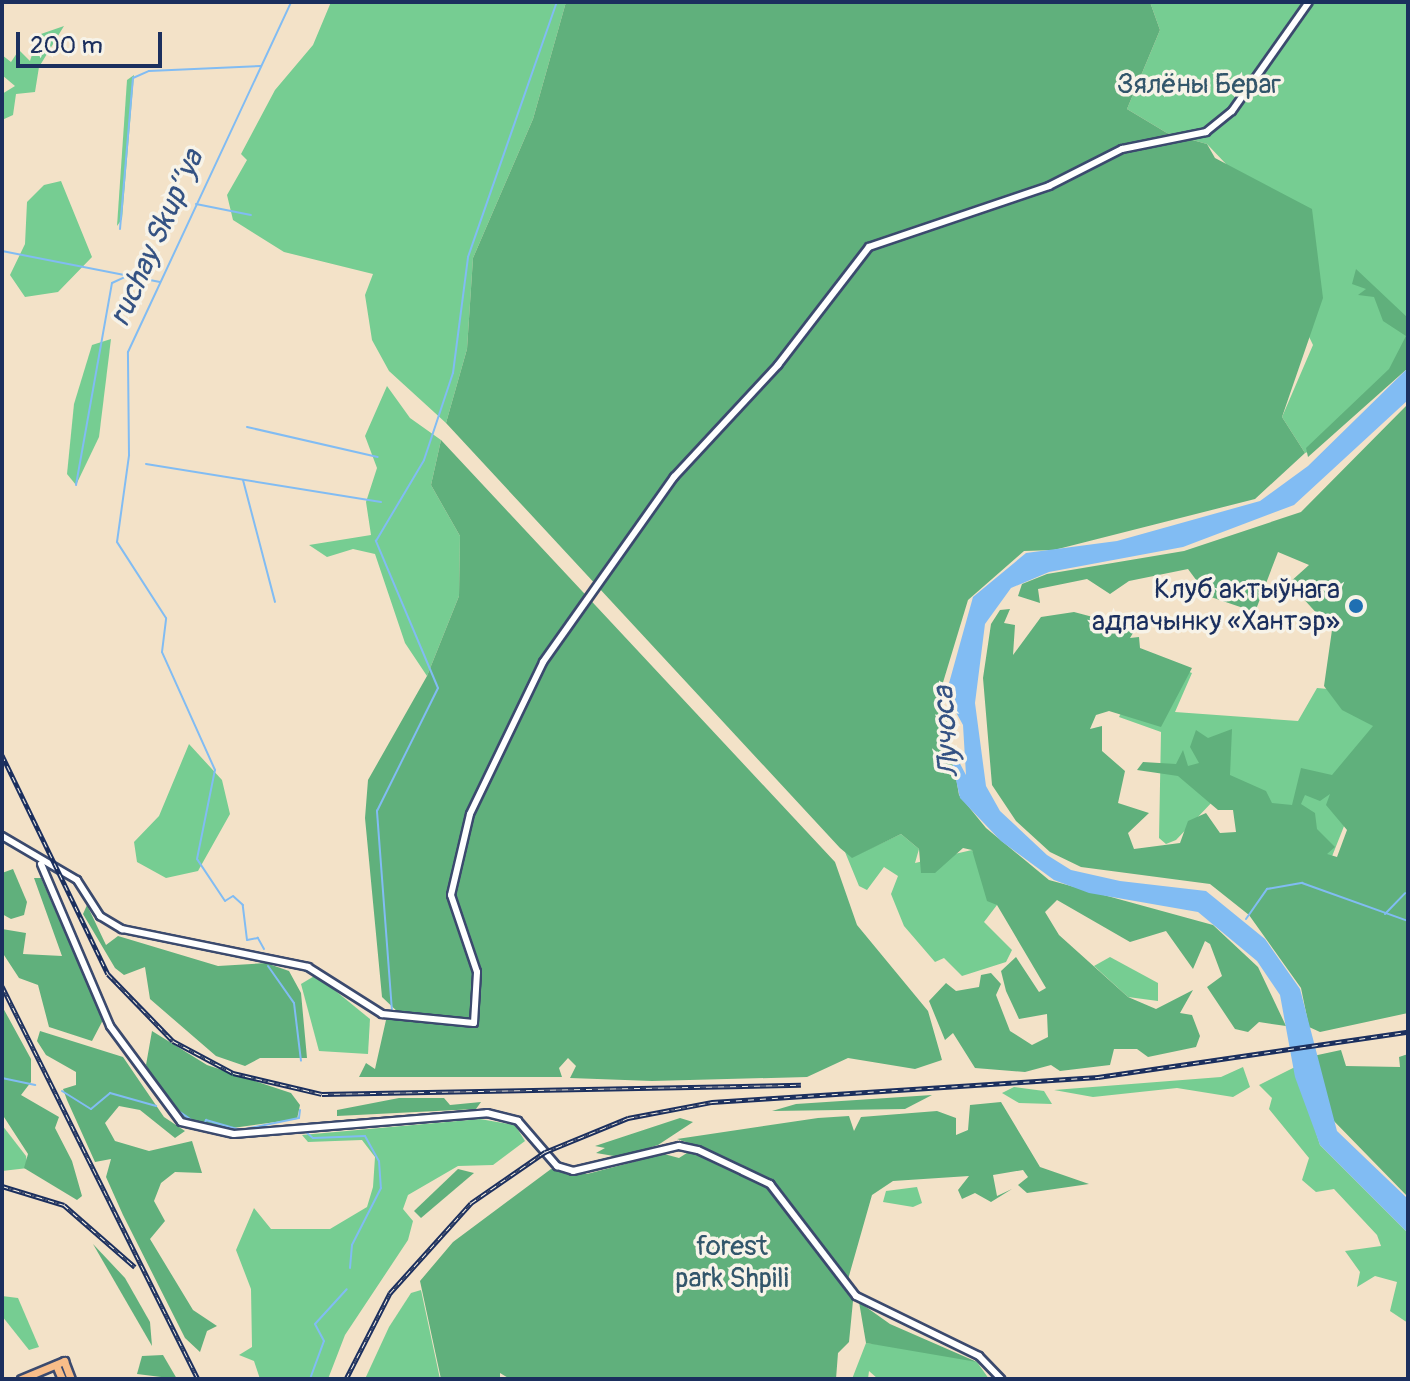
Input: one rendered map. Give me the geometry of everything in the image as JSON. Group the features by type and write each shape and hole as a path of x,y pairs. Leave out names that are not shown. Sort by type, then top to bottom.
{"main road":[{"path":"21,1379 60,1363"},
{"path":"60,1363 62,1379"},
{"path":"60,1363 71,1379"}],"street":[{"path":"2,836 41,864 77,880 100,916 122,929 308,967 382,1014 474,1023 477,972 451,895 470,814 543,662 674,477 778,365 869,247 1049,186 1122,149 1206,132 1232,111 1309,2"},
{"path":"41,864 110,1026 181,1122 234,1134 487,1113 518,1121 553,1163 573,1171 679,1146 698,1150 770,1184 856,1296 979,1356 1001,1379"}],"green space":[{"path":"331,2 566,2 533,119 473,258 467,349 446,423 389,371 372,340 365,295 373,274 284,252 233,220 227,195 247,160 241,154 275,90 313,45"},
{"path":"566,2 1150,2 1160,30 1127,109 1167,133 1207,144 1215,158 1312,209 1323,298 1282,417 1305,453 1255,499 1054,550 1024,551 968,600 941,689 959,795 986,828 1049,880 1213,925 1258,967 1286,1026 1259,1022 1248,1032 1235,1029 1207,987 1222,976 1210,944 1205,941 1193,969 1166,931 1130,942 1057,900 1045,912 1059,935 1128,997 1156,1009 1193,990 1180,1013 1192,1015 1200,1036 1196,1047 1148,1057 1137,1049 1114,1049 1110,1065 1060,1071 1051,1065 1025,1072 975,1068 953,1033 945,1040 929,1001 946,983 956,991 979,987 981,975 991,973 1001,984 996,995 1010,1031 1032,1045 1048,1037 1047,1014 1019,1019 1006,991 1001,971 1016,957 1039,992 1046,988 997,905 987,901 972,850 963,848 935,873 921,873 919,849 901,834 852,858 446,423 467,349 473,258 533,119"},
{"name":"Зялёны Бераг","path":"1150,2 1408,2 1408,353 1316,449 1305,453 1282,417 1313,345 1226,164 1207,144 1167,133 1127,109 1160,30"},
{"path":"64,26 39,67 35,92 16,94 13,115 2,120 2,94 15,86 2,75 2,55 11,62 19,50 30,61 38,35"},
{"path":"134,75 122,219 117,226 127,80"},
{"path":"61,181 92,257 58,292 25,297 10,275 25,244 27,202 44,185"},
{"path":"1356,269 1408,318 1408,368 1308,457 1306,448 1389,369 1406,336 1383,321 1374,297 1358,295 1366,289 1352,284"},
{"path":"111,339 99,437 76,485 67,474 74,404 92,345"},
{"path":"387,386 410,418 441,440 431,485 460,536 459,596 427,676 405,643 375,554 353,549 327,557 309,545 371,535 366,502 377,468 365,436"},
{"path":"1408,404 1408,1013 1320,1032 1309,1027 1301,988 1249,915 1210,884 1081,867 1050,852 1016,821 992,785 983,678 991,624 1000,610 1010,609 1004,623 1015,625 1013,655 1041,617 1074,612 1123,625 1133,618 1139,623 1130,638 1139,637 1140,648 1192,668 1161,727 1109,711 1096,715 1090,729 1102,726 1102,751 1125,771 1118,803 1149,813 1128,833 1134,849 1180,843 1188,821 1206,813 1220,833 1236,832 1233,810 1218,810 1178,776 1137,770 1143,762 1176,764 1183,750 1188,766 1199,763 1190,747 1196,730 1208,738 1232,729 1230,775 1266,791 1272,803 1292,805 1301,768 1332,775 1373,726 1342,710 1324,686 1332,630 1289,583 1309,565 1278,552 1255,612 1208,596 1188,569 1129,581 1110,594 1087,579 1038,589 1040,603 1018,596 1022,584 1047,574 1184,551 1301,512","holes":["1330,794 1326,805 1347,830 1337,857 1327,854 1335,847 1317,829 1315,813 1301,804 1305,795 1320,801"]},
{"path":"441,440 835,862 857,925 928,1011 942,1060 915,1069 848,1058 807,1077 652,1081 570,1078 576,1066 568,1058 559,1068 562,1077 359,1077 366,1063 375,1069 386,1020 401,1015 382,997 365,818 368,780 427,676 459,596 460,536 431,485"},
{"path":"1149,657 1192,673 1175,712 1298,721 1317,688 1396,695 1331,859 1214,800 1176,840 1166,844 1159,838 1161,732 1119,717"},
{"path":"189,744 222,780 230,814 198,871 166,878 137,862 134,842 159,816"},
{"path":"901,834 919,849 915,863 972,850 997,905 984,922 1012,950 1006,962 962,976 944,958 935,962 904,926 891,894 898,876 884,867 867,890 859,886 845,852 852,857"},
{"path":"13,869 27,902 24,915 11,919 2,914 2,873"},
{"path":"34,878 41,878 103,1020 92,1041 49,1027 38,985 19,978 2,952 2,929 26,933 23,954 62,956"},
{"path":"87,905 106,945 118,936 218,966 266,963 289,971 301,993 307,1058 260,1058 245,1066 216,1056 150,999 145,967 124,975 115,968 83,914"},
{"path":"1110,957 1158,983 1158,1001 1128,997 1094,966"},
{"path":"316,975 370,1019 368,1054 319,1051 301,984"},
{"path":"2,1006 31,1059 31,1082 21,1095 59,1117 55,1128 72,1161 82,1196 77,1200 24,1168 28,1154 2,1114"},
{"path":"40,1031 123,1057 164,1117 185,1131 175,1138 140,1110 119,1106 105,1123 115,1141 149,1151 192,1141 202,1173 175,1172 161,1183 154,1201 165,1221 150,1239 193,1310 217,1326 207,1331 200,1352 185,1338 123,1215 106,1177 111,1159 95,1162 67,1100 63,1089 76,1085 76,1072 46,1055 37,1041"},
{"path":"152,1031 207,1065 291,1093 300,1105 297,1119 225,1129 176,1117 146,1065"},
{"path":"1341,1050 1346,1066 1400,1067 1399,1057 1408,1054 1408,1197 1330,1117 1313,1056"},
{"path":"1243,1067 1250,1087 1233,1097 1177,1088 1093,1097 1054,1090 1221,1077"},
{"path":"1295,1067 1320,1145 1408,1233 1408,1323 1390,1311 1397,1282 1375,1276 1357,1287 1360,1272 1345,1251 1381,1246 1377,1235 1334,1189 1316,1192 1302,1180 1309,1158 1269,1109 1272,1098 1259,1085"},
{"path":"1014,1087 1044,1091 1052,1104 1019,1103 1002,1093"},
{"path":"932,1095 905,1109 772,1111 796,1104"},
{"path":"399,1098 444,1098 450,1105 481,1102 476,1109 337,1116 337,1110"},
{"name":"forest park Shpili","path":"1001,1102 1040,1167 1089,1184 1027,1193 1018,1185 1028,1177 1023,1170 993,1175 997,1196 1012,1189 991,1202 975,1193 962,1199 958,1190 969,1176 893,1181 872,1195 845,1290 853,1301 849,1342 838,1353 836,1379 510,1379 500,1373 500,1379 441,1379 420,1281 453,1242 551,1169 587,1174 664,1154 679,1158 698,1146 677,1139 818,1118 849,1116 854,1131 861,1117 937,1111 956,1118 956,1135 968,1130 970,1105"},
{"path":"680,1118 693,1122 658,1145 620,1157 596,1153 605,1148 595,1146"},
{"path":"480,1119 515,1125 525,1141 493,1165 458,1166 408,1195 403,1209 413,1221 408,1240 345,1335 328,1379 260,1379 254,1361 239,1355 252,1347 251,1289 236,1250 254,1208 271,1229 330,1229 367,1207 373,1187 375,1157 362,1140 308,1142 302,1135"},
{"path":"2,1125 26,1156 28,1168 2,1171"},
{"path":"458,1169 474,1173 421,1218 414,1211"},
{"path":"917,1187 922,1203 913,1207 883,1202 886,1191"},
{"path":"93,1244 125,1278 150,1322 152,1346"},
{"path":"421,1290 440,1379 365,1379 389,1327 411,1293"},
{"path":"2,1296 18,1298 39,1347 29,1350 2,1316"},
{"path":"859,1302 890,1324 977,1362 866,1343"},
{"path":"866,1343 949,1352 977,1362 989,1379 878,1379 869,1371 868,1379 852,1379"},
{"path":"163,1355 177,1379 137,1374 142,1356"}],"water":[{"path":"1408,368 1408,400 1294,505 1183,547 1049,572 1011,588 985,624 975,703 986,786 1000,811 1047,855 1071,870 1120,881 1206,891 1265,939 1300,989 1337,1131 1408,1199 1408,1233 1320,1145 1295,1077 1280,995 1257,961 1198,912 1089,893 1054,880 1001,841 960,798 947,739 966,775 963,725 946,694 973,597 1026,553 1117,541 1260,501 1308,466"}],"waterway":[{"name":"ruchay Skup’’ya","path":"264,949 258,938 247,940 243,905 233,896 225,901 197,859 215,770 162,652 166,618 117,542 129,455 128,352 291,2"},
{"path":"392,1011 377,811 438,688 376,541 424,460 453,373 468,257 557,2"},
{"path":"120,229 133,78 149,71 261,66"},
{"path":"196,204 251,215"},
{"path":"2,251 160,282"},
{"path":"76,485 112,283 125,277"},
{"path":"247,427 378,457"},
{"path":"146,464 381,502"},
{"path":"243,480 275,602"},
{"path":"1246,919 1267,889 1302,883 1408,921"},
{"path":"1385,914 1405,893"},
{"name":"ruchay Skup’’ya","path":"268,966 294,1003 301,1061"},
{"name":"ruchay Skup’’ya","path":"2,1078 35,1085"},
{"name":"ruchay Skup’’ya","path":"62,1091 91,1109 110,1093 156,1106"},
{"name":"ruchay Skup’’ya","path":"170,1105 196,1123"},
{"name":"ruchay Skup’’ya","path":"203,1126 206,1120 241,1130 299,1118 300,1110"},
{"path":"306,1132 313,1138 365,1136 379,1161 381,1188 352,1245 350,1268"},
{"path":"310,1379 324,1341 315,1324 347,1289"}],"railway":[{"path":"2,755 108,974 173,1041 233,1073 322,1094 801,1085"},
{"path":"2,986 198,1379"},
{"path":"346,1379 390,1293 471,1203 545,1152 628,1118 712,1102 1098,1077 1408,1032"},
{"path":"2,1186 64,1205 135,1267"}],"place":[{"name":"Клуб актыўнага адпачынку «Хантэр»","path":"1356,606"}],"water label":[{"name":"Лучоса","path":"947,732"}]}
